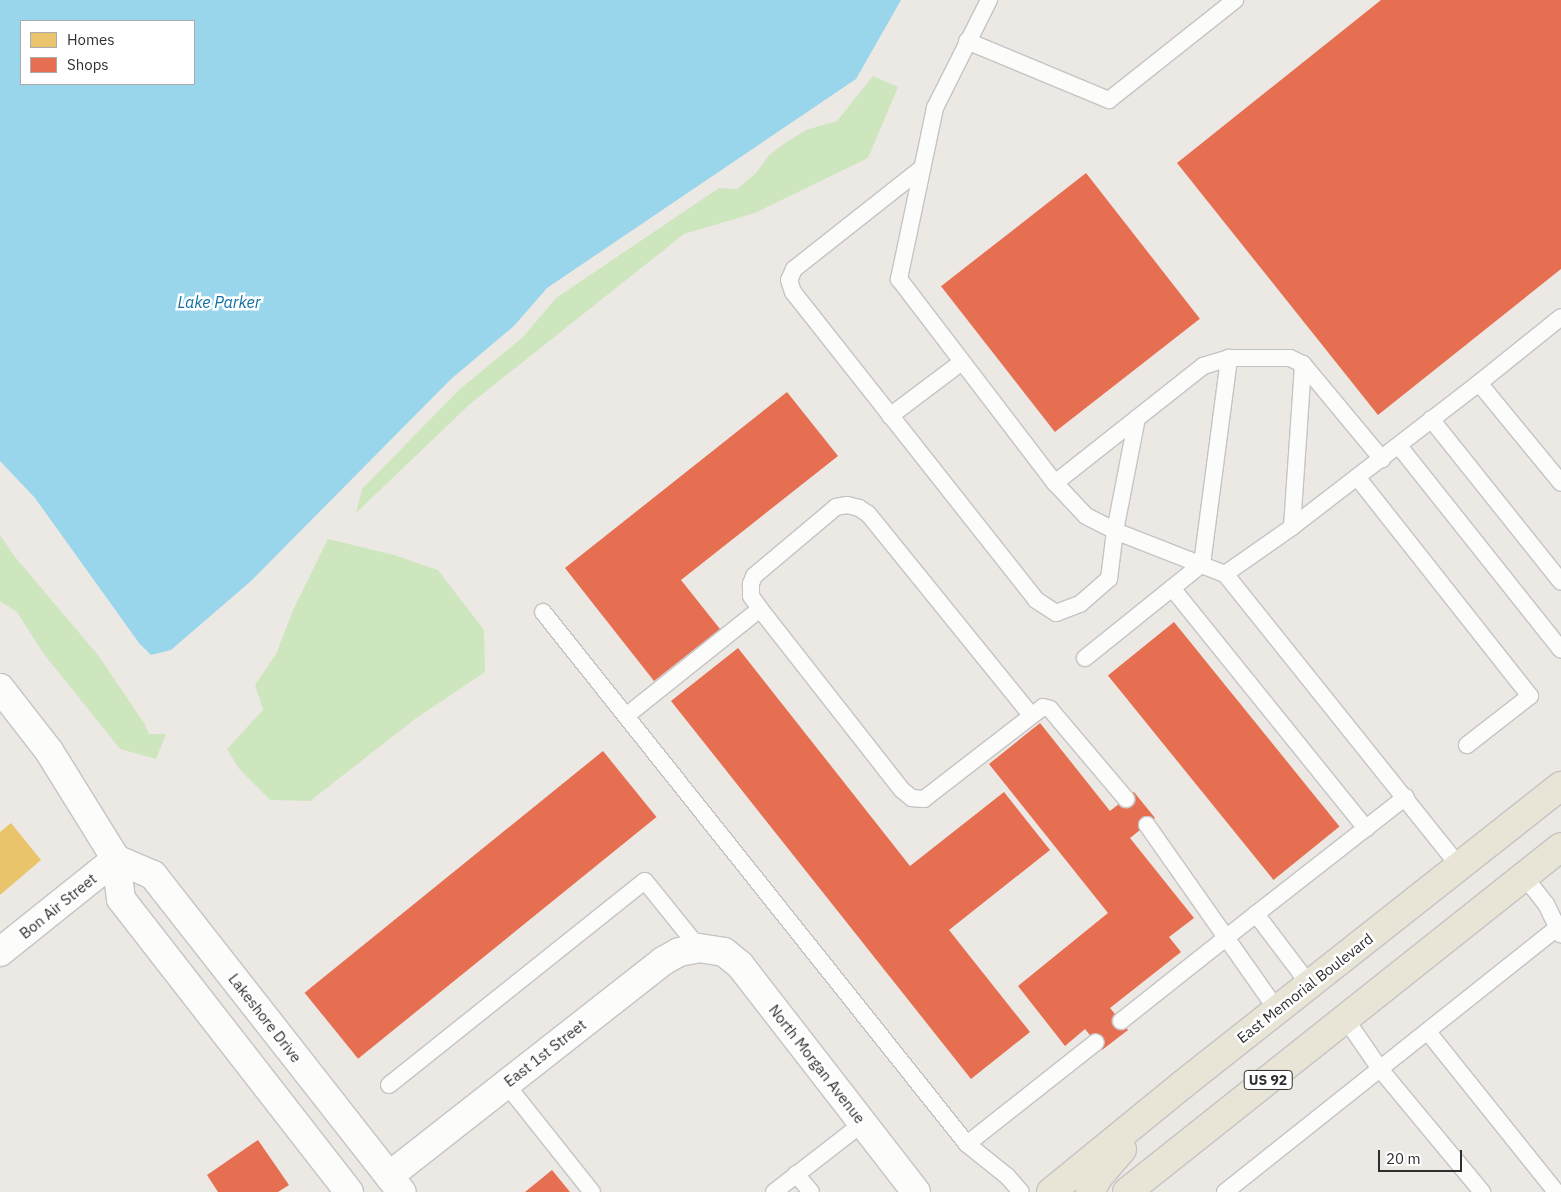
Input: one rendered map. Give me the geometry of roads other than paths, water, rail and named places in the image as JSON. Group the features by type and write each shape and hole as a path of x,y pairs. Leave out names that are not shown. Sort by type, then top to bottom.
{"main road":[{"name":"East Memorial Boulevard","path":"1051,1192 1182,1085 1561,786"},
{"name":"US 92","path":"1126,1192 1561,847"},
{"path":"1090,1192 1099,1176 1182,1085"}],"street":[{"path":"0,688 49,751 116,859 121,899 350,1192"},
{"name":"Bon Air Street","path":"0,952 116,859"},
{"name":"Lakeshore Drive","path":"116,859 153,875 396,1184"},
{"name":"East 1st Street","path":"396,1184 506,1084 663,961 679,952 704,949"},
{"name":"North Morgan Avenue","path":"704,949 724,952 740,965 916,1192"}],"lane":[{"path":"989,0 935,108 899,279 1055,483 1086,516 1115,531 1225,574 1406,797 1458,866"},
{"path":"967,42 1109,100 1235,0"},
{"path":"922,168 794,268 789,280 793,292 1036,600 1056,613 1080,604 1109,579 1115,531 1137,418"},
{"path":"1225,574 1292,527 1399,446 1561,317"},
{"path":"1055,483 1203,366 1229,358 1290,358 1304,364 1382,459"},
{"path":"1085,658 1202,564 1229,358"},
{"path":"890,416 962,362"},
{"path":"1292,527 1304,364"},
{"path":"1479,383 1561,483"},
{"path":"1431,419 1561,582"},
{"path":"1399,446 1561,650"},
{"path":"1357,476 1530,696 1467,746"},
{"path":"1031,714 868,514 860,508 847,505 836,507 754,576 751,584 752,596 760,608 902,790 912,798 924,800 1031,714 1043,707 1050,709 1126,799"},
{"path":"1172,588 1366,828"},
{"path":"626,716 760,608"},
{"path":"544,612 967,1144 1007,1176 1021,1192"},
{"path":"1121,1022 1406,797"},
{"path":"1147,825 1277,1010"},
{"path":"1225,1192 1560,929 1546,904 1524,876"},
{"path":"389,1085 645,881 704,949"},
{"path":"1256,914 1310,984"},
{"path":"1345,1018 1380,1069 1482,1192"},
{"path":"1428,1032 1556,1192"},
{"path":"967,1144 1096,1042"},
{"path":"506,1084 592,1192"},
{"path":"774,1192 863,1123"},
{"path":"796,1174 811,1192"}],"water":[{"name":"Lake Parker","path":"0,0 901,0 856,79 547,288 514,326 451,379 251,581 171,650 151,655 139,643 35,498 0,461"}]}
